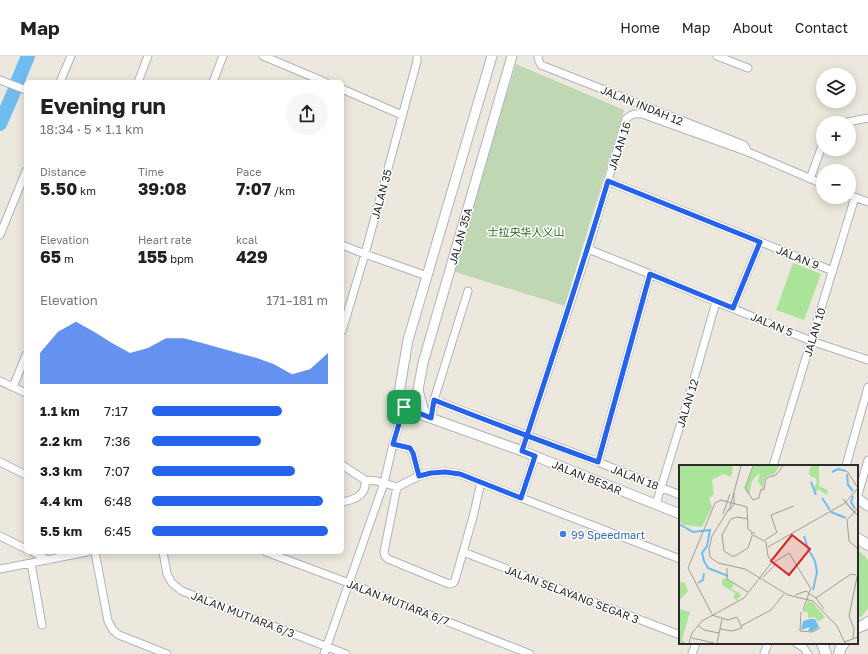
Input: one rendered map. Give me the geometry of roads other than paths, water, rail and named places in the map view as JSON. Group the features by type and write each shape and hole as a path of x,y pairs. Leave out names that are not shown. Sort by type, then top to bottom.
{"main road":[{"path":"858,538 868,545"},
{"path":"858,628 868,622"},
{"path":"822,644 826,654"},
{"path":"839,654 843,644"}],"street":[{"path":"61,80 71,56"},
{"path":"139,80 148,56"},
{"path":"214,80 223,56"},
{"path":"263,56 320,80"},
{"name":"JALAN 35","path":"344,324 365,254 417,61 417,56"},
{"name":"JALAN 35A","path":"404,407 400,399 400,387 408,340 492,56"},
{"name":"JALAN 35A","path":"428,417 418,390 423,363 512,56"},
{"name":"JALAN INDAH 12","path":"538,56 538,61 541,65 744,145 748,152"},
{"path":"717,56 748,68"},
{"path":"0,80 24,89"},
{"path":"344,90 402,115"},
{"name":"JALAN 16","path":"522,451 588,249 626,119 635,113 642,114 748,152"},
{"path":"856,120 868,118"},
{"path":"748,152 816,181"},
{"path":"810,179 818,156"},
{"path":"0,235 24,176"},
{"name":"JALAN 9","path":"608,181 833,271"},
{"path":"856,198 868,202"},
{"name":"JALAN 10","path":"772,465 833,271 850,204"},
{"path":"733,308 760,242"},
{"path":"344,246 427,276"},
{"name":"JALAN 5","path":"588,249 811,341 868,360"},
{"path":"598,462 650,274"},
{"path":"428,417 468,291"},
{"name":"JALAN 12","path":"656,504 716,302"},
{"path":"13,386 24,360"},
{"path":"0,381 24,392"},
{"path":"846,465 868,387"},
{"name":"JALAN 18","path":"434,400 598,462 679,495"},
{"path":"324,654 384,482 404,407"},
{"name":"JALAN BESAR","path":"404,407 535,456 679,514"},
{"path":"393,444 410,448 413,453 419,476"},
{"path":"521,498 535,456"},
{"path":"858,495 868,460"},
{"path":"0,462 24,474"},
{"path":"344,466 365,480 384,482 397,487 419,476 431,473 445,472 460,474 679,560"},
{"path":"344,501 357,498 363,492 365,480"},
{"path":"397,487 384,552 385,556 388,559 449,584 456,580 481,482"},
{"path":"858,499 868,506"},
{"path":"0,536 24,548"},
{"name":"JALAN SELAYANG SEGAR 3","path":"463,552 679,635"},
{"path":"37,554 48,560"},
{"path":"0,569 77,554"},
{"path":"95,554 108,621 113,630 119,635 166,654"},
{"name":"JALAN MUTIARA 6/3","path":"163,554 167,574 172,583 182,591 346,654"},
{"name":"JALAN MUTIARA 6/7","path":"271,554 530,654"},
{"path":"31,563 42,625"},
{"path":"692,654 696,644"},
{"path":"764,654 768,644"},
{"path":"798,644 808,654"}],"waterway":[{"path":"16,85 28,56"},
{"path":"0,124 16,87"}],"place":[{"name":"99 Speedmart","path":"563,534"}],"park label":[{"name":"士拉央华人义山","path":"526,231"}]}
